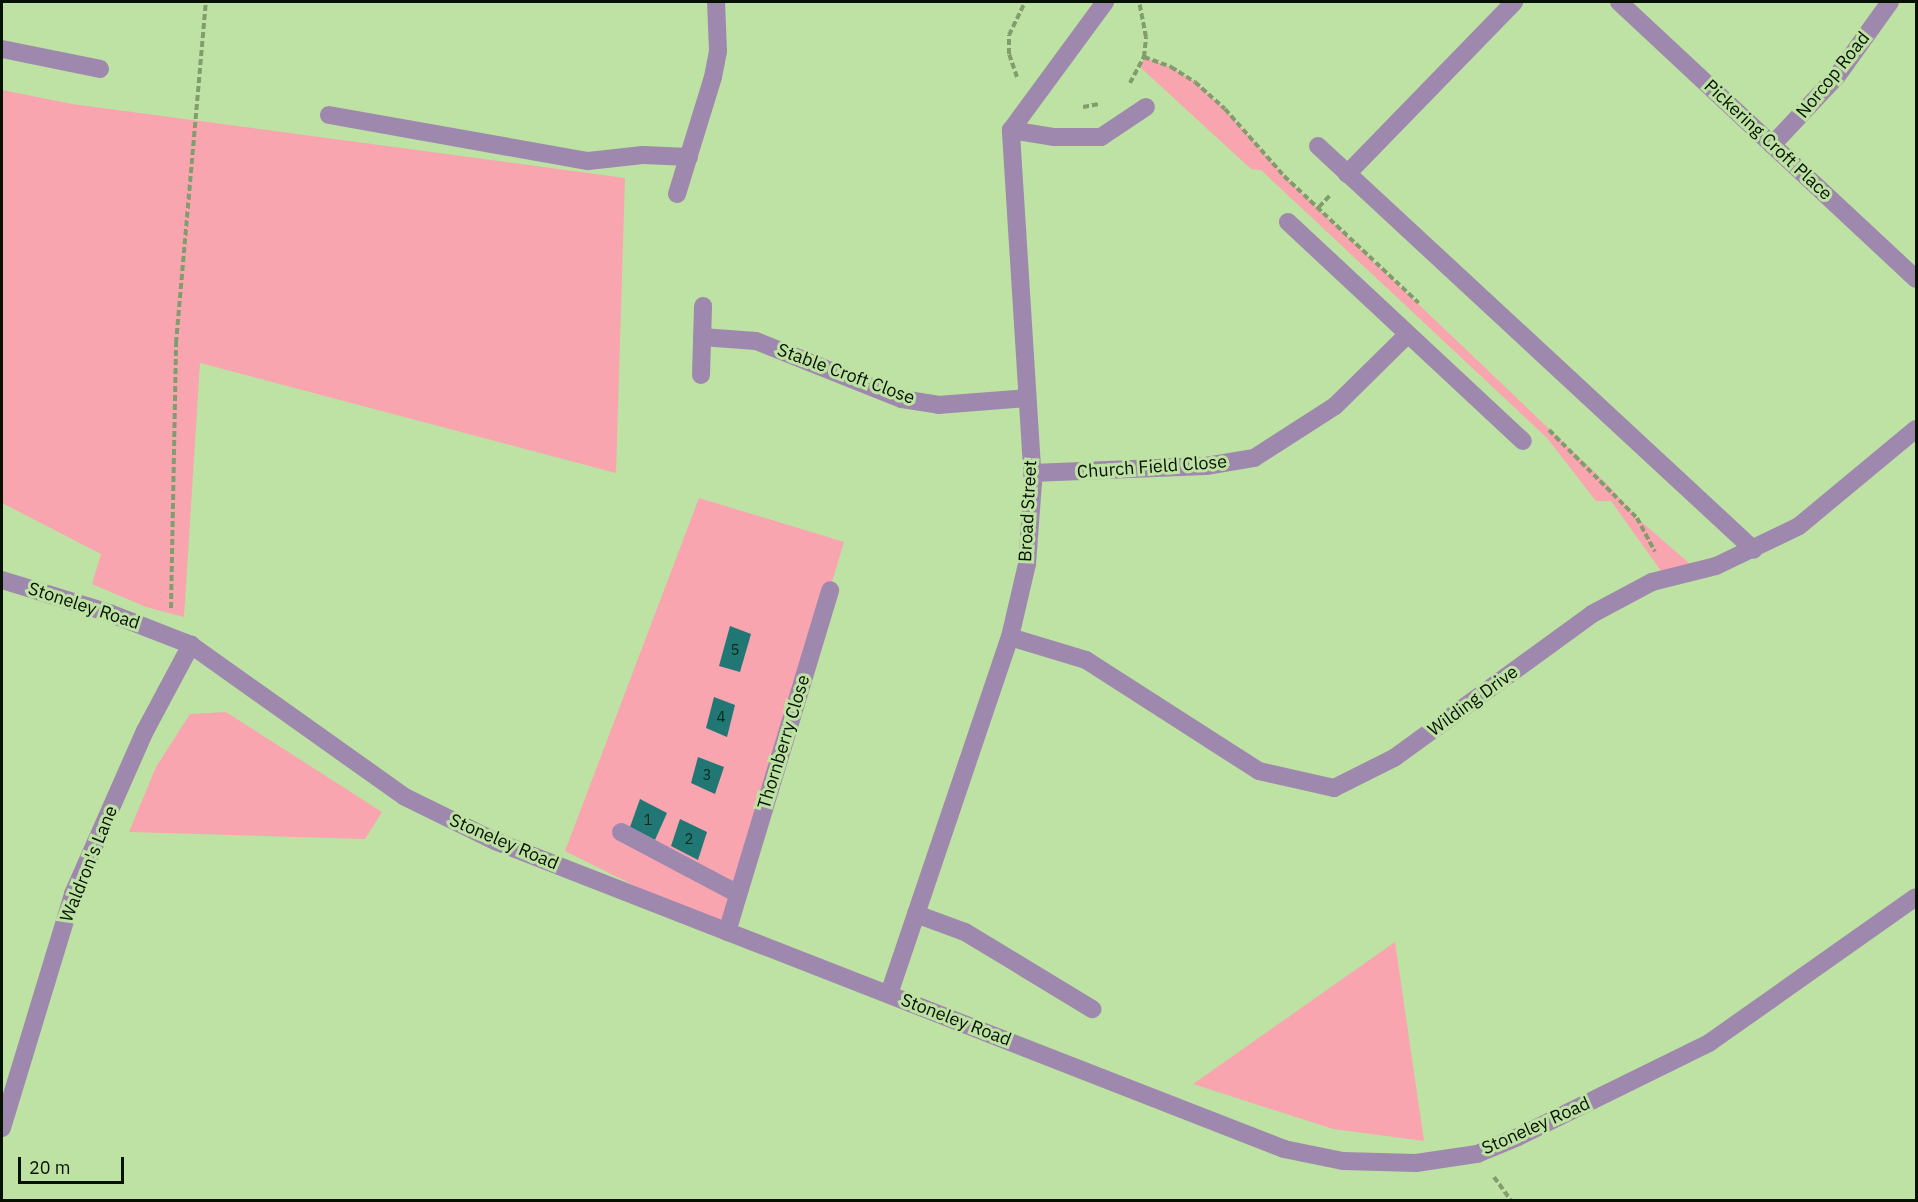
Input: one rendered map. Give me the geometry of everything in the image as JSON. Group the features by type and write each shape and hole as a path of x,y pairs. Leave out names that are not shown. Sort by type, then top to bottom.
{"street":[{"path":"677,194 713,77 718,51 716,2"},
{"path":"1103,2 1011,130 1054,137 1101,137 1146,107"},
{"path":"1347,174 1514,2"},
{"name":"Pickering Croft Place","path":"1619,2 1917,279"},
{"name":"Norcop Road","path":"1772,145 1837,76 1890,2"},
{"path":"2,49 100,69"},
{"path":"329,115 588,161 643,155 688,158"},
{"name":"Broad Street","path":"889,994 1010,637 1027,564 1032,473 1011,130"},
{"path":"1317,146 1388,214 1569,376 1754,550"},
{"path":"1288,222 1523,441"},
{"path":"701,375 703,306"},
{"name":"Church Field Close","path":"1032,473 1206,466 1254,458 1335,406 1407,335"},
{"name":"Stable Croft Close","path":"702,337 756,341 902,399 938,405 1027,399"},
{"name":"Wilding Drive","path":"1010,637 1086,660 1259,771 1334,788 1394,758 1592,614 1652,582 1716,566 1754,550 1798,526 1917,429"},
{"name":"Stoneley Road","path":"2,580 171,635 190,645 405,797 495,841 1284,1149 1343,1161 1416,1162 1477,1154 1709,1043 1917,897"},
{"name":"Thornberry Close","path":"727,932 830,590"},
{"name":"Waldron's Lane","path":"2,1128 73,894 145,731 190,645"},
{"path":"621,832 738,894"},
{"path":"916,914 965,932 1092,1009"}],"path":[{"path":"171,635 176,343 206,2"}],"shaded area":[{"path":"1144,57 1171,67 1195,82 1225,109 1284,176 1608,485 1637,518 1697,570 1666,578 1611,501 1596,501 1547,438 1261,170 1251,169 1140,67"},
{"path":"2,90 72,104 625,178 616,473 200,363 184,617 146,607 92,584 101,554 2,503"},
{"path":"699,498 844,542 727,932 565,851"},
{"path":"226,712 382,812 365,839 129,832 156,767 190,714"},
{"path":"1395,942 1424,1141 1333,1129 1193,1084"}],"building":[{"path":"730,626 751,634 740,672 719,666"},
{"path":"714,697 735,705 727,737 706,728"},
{"path":"698,757 724,767 715,794 691,783"},
{"path":"640,799 667,813 655,840 630,827"},
{"path":"680,819 707,832 698,860 671,846"}]}
